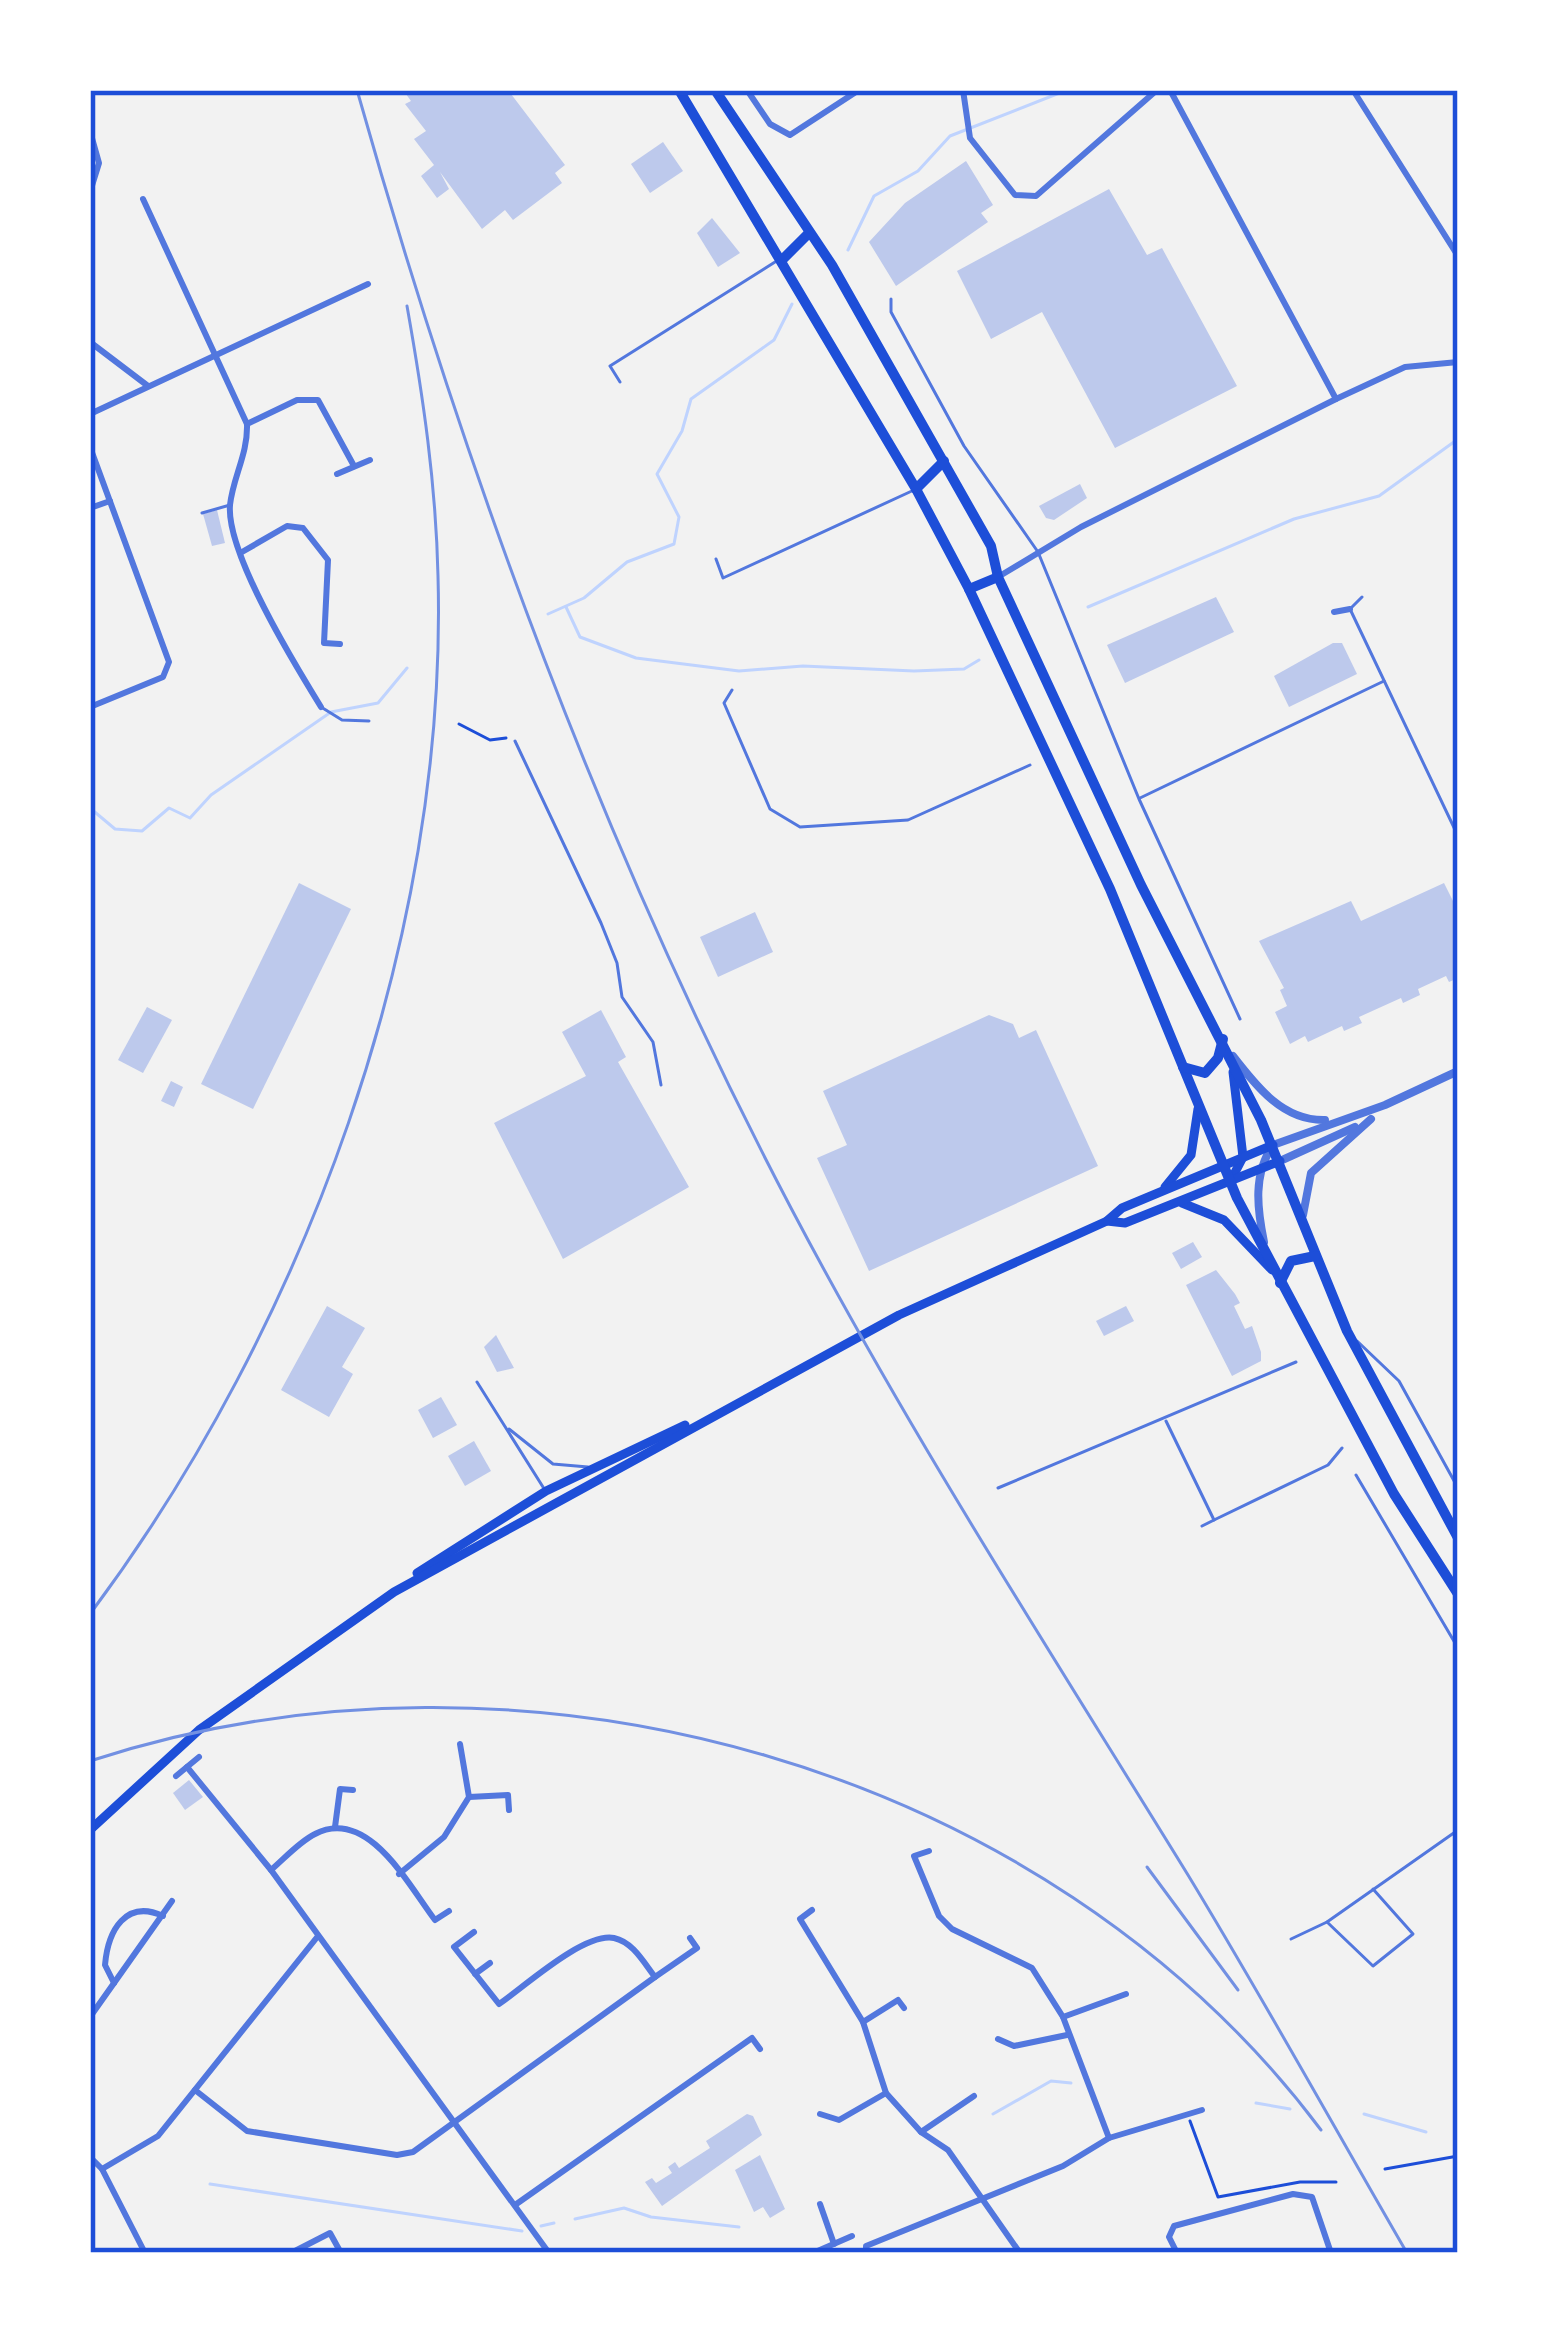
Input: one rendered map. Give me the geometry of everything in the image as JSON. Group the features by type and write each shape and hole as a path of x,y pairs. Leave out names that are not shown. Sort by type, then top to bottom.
{"highway":[{"path":"679,90 916,489 969,589 1110,889 1230,1183 1394,1494 1458,1594"},
{"path":"715,90 809,233 991,546 998,578 1132,868 1226,1044 1273,1145 1347,1331 1458,1538"},
{"path":"782,260 809,233"},
{"path":"916,489 944,461"},
{"path":"969,589 998,578"},
{"path":"1183,1067 1205,1073 1226,1044"},
{"path":"1276,1277 1291,1261 1315,1256"}],"main road":[{"path":"1226,1044 1244,1156 1230,1183"},
{"path":"1156,1194 1191,1155 1198,1109"},
{"path":"394,1592 898,1315 1107,1221 1156,1194 1273,1145"},
{"path":"1107,1221 1125,1223 1280,1161"},
{"path":"1182,1203 1224,1220 1276,1277"},
{"path":"90,1830 199,1730 394,1592 546,1491 714,1415"}],"street":[{"path":"747,90 770,124 790,135 859,90"},
{"path":"963,90 970,138 1015,194 1036,196 1157,90"},
{"path":"1170,90 1336,399"},
{"path":"1353,90 1458,256"},
{"path":"90,130 99,164 90,192"},
{"path":"143,199 247,424 248,448 230,505 242,552 263,606 321,707"},
{"path":"90,414 368,284"},
{"path":"90,342 148,386"},
{"path":"998,578 1038,552 1336,399 1405,367 1458,362"},
{"path":"247,424 298,400 318,400 355,466"},
{"path":"90,446 169,662 163,677 90,707"},
{"path":"337,474 370,460"},
{"path":"90,508 110,501"},
{"path":"242,552 287,526 303,528 328,560 324,643 340,644"},
{"path":"1334,612 1350,609"},
{"path":"1226,1044 1280,1107 1300,1118 1330,1120"},
{"path":"1276,1277 1259,1216 1260,1170 1273,1145 1330,1120 1385,1105 1458,1071"},
{"path":"1304,1227 1311,1173 1385,1105"},
{"path":"1280,1161 1371,1119"},
{"path":"399,1874 444,1837 469,1797 460,1744"},
{"path":"176,1777 199,1757"},
{"path":"187,1767 271,1870 549,2253"},
{"path":"335,1827 340,1789 353,1790"},
{"path":"469,1797 508,1795 509,1810"},
{"path":"271,1870 314,1834 335,1827 360,1832 435,1920 449,1911"},
{"path":"902,1860 929,1851"},
{"path":"914,1856 939,1916 952,1929 1031,1968 1063,2017 1108,2138"},
{"path":"90,2018 172,1901"},
{"path":"114,1983 105,1965 115,1926 130,1913 147,1909 164,1916"},
{"path":"812,1910 800,1918 863,2022 886,2093 921,2132 948,2150 1020,2253"},
{"path":"474,1932 454,1947 499,2004 587,1941 613,1937 632,1948 655,1977"},
{"path":"102,2169 158,2136 318,1936"},
{"path":"195,2090 247,2131 397,2156 412,2152 697,1948 690,1938"},
{"path":"476,1975 490,1963"},
{"path":"1063,2017 1126,1994"},
{"path":"863,2022 898,2000 904,2008"},
{"path":"998,2039 1014,2046 1067,2036"},
{"path":"514,2205 752,2038 760,2049"},
{"path":"820,2114 839,2120 886,2093"},
{"path":"921,2132 974,2096"},
{"path":"866,2250 1063,2166 1108,2138 1202,2110"},
{"path":"90,2157 102,2169 145,2253"},
{"path":"1177,2253 1169,2237 1174,2226 1293,2194 1312,2197 1331,2253"},
{"path":"820,2204 834,2243"},
{"path":"291,2253 330,2233 341,2253"},
{"path":"812,2253 852,2236"}],"lane":[{"path":"620,382 610,366 782,260"},
{"path":"891,298 891,312 964,446 1038,552 1139,799 1240,1019"},
{"path":"716,559 723,578 916,489"},
{"path":"202,513 230,505"},
{"path":"1362,597 1350,609 1458,836"},
{"path":"1139,799 1384,681"},
{"path":"732,690 724,703 770,809 800,827 908,820 1030,765"},
{"path":"321,707 331,715 369,722"},
{"path":"515,741 601,923 617,962 622,998 652,1042 661,1084"},
{"path":"1347,1331 1399,1381 1458,1488"},
{"path":"998,1488 1296,1362"},
{"path":"477,1382 553,1504"},
{"path":"1165,1419 1214,1520"},
{"path":"503,1423 553,1464 591,1467"},
{"path":"1202,1526 1328,1465 1342,1448"},
{"path":"1356,1475 1458,1648"},
{"path":"1291,1939 1327,1922 1458,1830"},
{"path":"1451,1834 1458,1844"},
{"path":"1327,1922 1372,1966 1413,1934 1372,1888"}],"path":[{"path":"459,724 490,740 515,741"},
{"path":"1187,2114 1218,2198 1270,2186 1336,2182"},
{"path":"1385,2169 1458,2156"}],"building":[{"path":"403,90 508,90 565,165 555,173 562,183 513,220 505,210 482,229 440,172 449,189 437,198 421,176 434,165 414,139 426,131 405,104 411,101"},
{"path":"663,142 683,171 650,193 631,164"},
{"path":"966,161 993,205 981,213 988,222 896,286 869,242 905,203"},
{"path":"1109,189 1147,255 1162,248 1237,386 1115,448 1042,312 991,339 957,271"},
{"path":"712,218 740,253 718,267 697,233"},
{"path":"1080,484 1087,498 1054,520 1046,518 1039,506"},
{"path":"217,510 225,543 212,546 203,514"},
{"path":"1216,597 1234,632 1125,683 1107,645"},
{"path":"1333,643 1342,643 1357,674 1289,707 1274,676"},
{"path":"299,883 351,909 253,1109 201,1084"},
{"path":"1444,883 1458,911 1458,978 1449,982 1446,976 1418,989 1420,995 1403,1003 1401,998 1359,1017 1362,1023 1344,1031 1342,1026 1308,1042 1305,1036 1290,1044 1275,1012 1287,1006 1280,990 1284,988 1259,941 1351,901 1361,921"},
{"path":"755,912 773,952 718,977 700,937"},
{"path":"147,1007 172,1020 143,1073 118,1060"},
{"path":"601,1010 626,1057 618,1062 689,1187 563,1259 494,1123 586,1076 562,1032"},
{"path":"989,1015 1013,1024 1019,1038 1036,1030 1098,1166 869,1271 817,1158 847,1145 823,1091"},
{"path":"171,1081 183,1087 174,1107 161,1101"},
{"path":"1193,1242 1202,1257 1181,1269 1172,1253"},
{"path":"1216,1270 1240,1303 1234,1306 1245,1329 1252,1326 1261,1352 1261,1361 1232,1376 1186,1285"},
{"path":"327,1306 365,1328 342,1367 353,1374 329,1417 281,1390"},
{"path":"1126,1306 1134,1321 1104,1336 1096,1321"},
{"path":"496,1335 514,1368 497,1372 484,1347"},
{"path":"441,1397 457,1425 433,1438 418,1410"},
{"path":"474,1441 491,1471 465,1486 448,1456"},
{"path":"189,1780 203,1797 185,1810 173,1793"},
{"path":"747,2114 753,2116 762,2135 662,2206 645,2182 652,2178 656,2183 672,2173 668,2167 675,2162 679,2168 710,2148 706,2141"},
{"path":"760,2155 785,2209 770,2218 763,2207 754,2212 735,2170"}],"waterway":[{"path":"848,250 874,196 918,171 950,136 1067,90"},
{"path":"548,614 584,598 627,562 674,544 679,517 657,474 682,431 691,399 774,340 792,304"},
{"path":"1088,607 1294,519 1379,496 1458,439"},
{"path":"566,607 580,637 636,658 739,671 803,666 964,669 979,660"},
{"path":"90,808 115,829 142,831 169,808 190,818 211,795 331,712 378,703 407,668"},
{"path":"993,2114 1051,2081 1071,2083"},
{"path":"1256,2103 1290,2109"},
{"path":"1364,2114 1426,2132"},
{"path":"210,2184 522,2231"},
{"path":"575,2219 624,2208 651,2217 739,2227"},
{"path":"541,2226 554,2223"}],"railway":[{"path":"357,90 444,377 545,660 600,800 723,1074 885,1378 1216,1922 1407,2253"},
{"path":"90,1614 167,1502 236,1381 297,1255 348,1123 389,988 418,851 435,713 435,508 407,306"},
{"path":"90,1761 255,1721 426,1708 596,1719 764,1755 924,1815 1073,1898 1207,2003 1321,2130"},
{"path":"1147,1867 1238,1990"}]}
